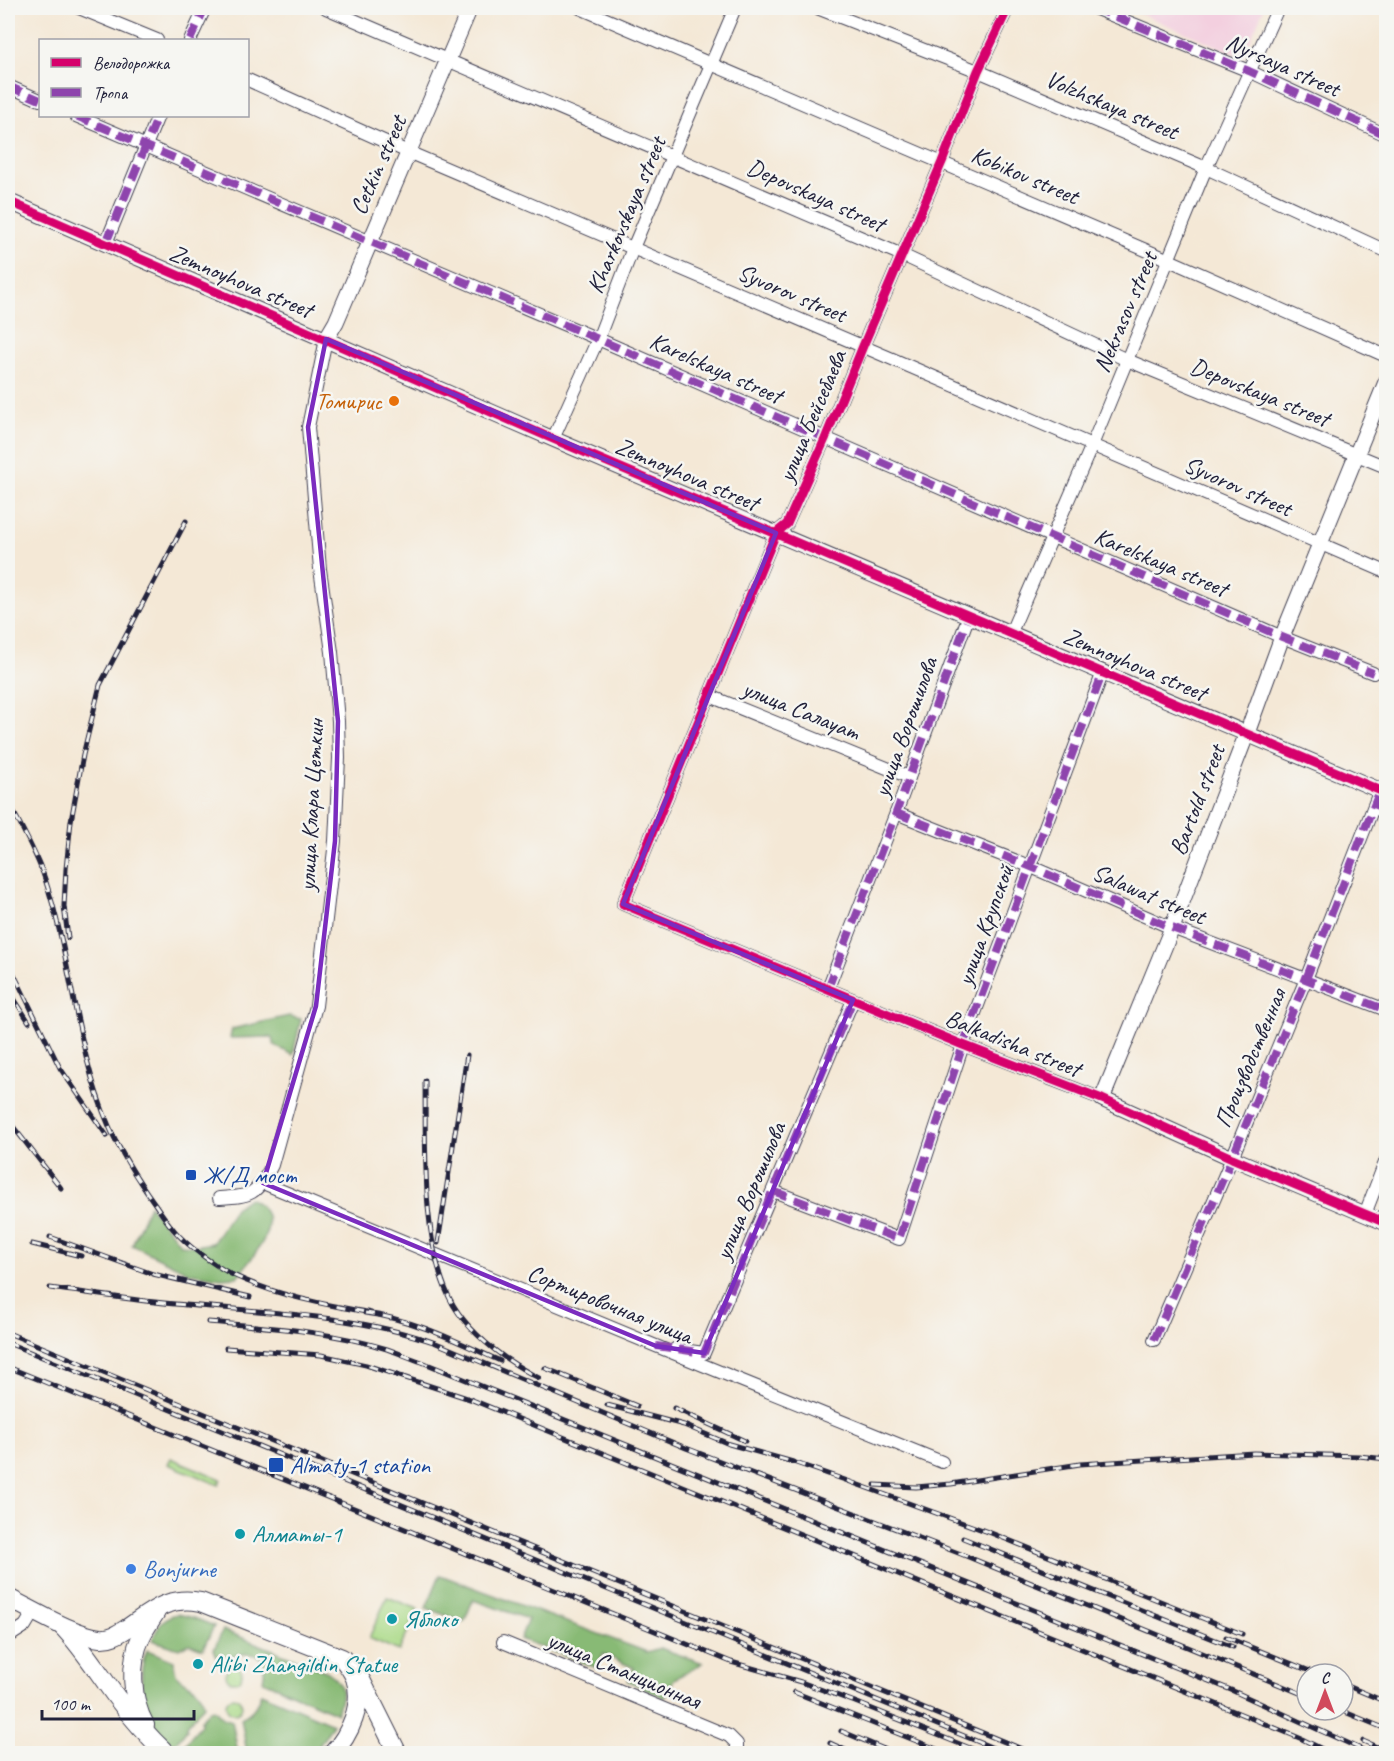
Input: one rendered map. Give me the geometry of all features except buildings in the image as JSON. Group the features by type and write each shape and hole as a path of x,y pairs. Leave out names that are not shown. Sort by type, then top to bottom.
{"main road":[{"path":"8,1598 62,1626 91,1636 107,1638 120,1633 160,1606 177,1600 201,1602 342,1658 350,1664 358,1674 393,1749"},
{"path":"160,1606 140,1637 133,1678 142,1720 161,1750"},
{"path":"62,1626 117,1698 161,1750"},
{"path":"332,1754 345,1736 355,1715 357,1703 355,1679 342,1658"}],"street":[{"path":"79,8 155,39"},
{"path":"190,39 205,8"},
{"name":"Depovskaya street","path":"326,8 902,255 1127,360 1386,467"},
{"name":"Cetkin street","path":"326,339 336,322 470,8"},
{"name":"Kobikov street","path":"580,8 1169,260 1386,356"},
{"name":"Kharkovskaya street","path":"553,439 735,8"},
{"name":"Volzhskaya street","path":"817,8 978,71 1206,168 1386,251"},
{"name":"улица Бейсебаева","path":"623,904 776,533 786,524 825,439 978,71 1008,8"},
{"name":"Nyrsaya street","path":"1094,8 1249,71 1386,135"},
{"name":"Nekrasov street","path":"1011,632 1092,445 1206,168 1278,8"},
{"name":"Syvorov street","path":"249,80 408,152 1386,572"},
{"path":"8,86 39,100"},
{"name":"Karelskaya street","path":"78,117 597,339 1282,637 1372,672"},
{"path":"106,243 158,117"},
{"name":"Zemnoyhova street","path":"8,201 553,439 1383,791"},
{"name":"улица Клара Цеткин","path":"262,1183 272,1165 316,1006 335,841 339,758 338,721 332,652 320,569 308,427 326,339"},
{"name":"Bartold street","path":"1101,1099 1172,928 1282,637 1386,382"},
{"name":"улица Ворошилова","path":"828,988 969,615"},
{"name":"улица Крупской","path":"773,1191 899,1239 963,1045 1103,672"},
{"name":"улица Салауат","path":"710,696 909,777"},
{"name":"Производственная","path":"1154,1340 1232,1158 1383,791"},
{"name":"Salawat street","path":"896,813 1029,866 1172,928 1386,1010"},
{"name":"Balkadisha street","path":"623,904 963,1045 1101,1099 1232,1158 1386,1223"},
{"name":"улица Ворошилова","path":"656,1346 704,1353 853,1000"},
{"path":"1365,1215 1386,1160"},
{"path":"219,1198 252,1193 262,1183"},
{"name":"Сортировочная улица","path":"262,1183 942,1462"},
{"path":"8,1636 25,1626 34,1611"},
{"name":"улица Станционная","path":"503,1642 729,1736 736,1744 737,1754"}],"highlighted area":[{"path":"326,339 776,533 623,904 853,1000 704,1353 656,1346 263,1183 316,1006 335,841 338,721 308,427"}],"shaded area":[{"path":"1127,8 1264,8 1243,57"}],"green space":[{"path":"289,1016 301,1019 293,1055 275,1046 271,1037 230,1038 232,1029"},
{"path":"249,1198 261,1206 267,1215 268,1224 262,1243 237,1277 221,1278 190,1273 132,1245 149,1205 181,1245 194,1246 213,1243 235,1208"},
{"path":"171,1458 221,1479 219,1485 168,1464"},
{"path":"440,1575 647,1652 660,1648 703,1663 674,1679 665,1698 628,1681 634,1668 603,1654 597,1668 520,1639 528,1619 473,1600 464,1622 426,1608"},
{"path":"387,1597 418,1609 399,1651 369,1638"},
{"path":"178,1614 214,1626 203,1649 189,1644 179,1649 152,1640 168,1617"},
{"path":"223,1630 334,1676 342,1690 337,1713 263,1681 264,1665 258,1656 241,1654 218,1660 214,1649"},
{"path":"147,1650 174,1661 178,1677 194,1687 203,1699 204,1705 174,1745 154,1723 146,1703 142,1670"},
{"path":"234,1666 242,1674 234,1682 226,1674"},
{"path":"261,1693 333,1724 313,1754 247,1753 241,1718 254,1708"},
{"path":"234,1697 242,1705 234,1713 226,1705"},
{"path":"214,1709 223,1718 232,1721 238,1753 188,1753 181,1750 201,1724 201,1720 210,1710"}],"railway":[{"path":"68,938 64,906 71,821 83,755 100,685 186,521"},
{"path":"8,801 33,849 45,879 62,941 88,1065 109,1126 124,1156 164,1217 179,1236 193,1248 231,1274 248,1282 317,1303 371,1313"},
{"path":"8,962 60,1068 107,1136"},
{"path":"8,989 29,1022"},
{"path":"438,1243 467,1055"},
{"path":"425,1081 429,1220 440,1273 449,1297 466,1323 480,1338 504,1357 539,1378"},
{"path":"8,1120 61,1188"},
{"path":"50,1237 153,1274 250,1297"},
{"path":"32,1244 81,1256"},
{"path":"50,1288 164,1303 302,1315 369,1325 436,1343 686,1448 961,1554 1295,1691"},
{"path":"365,1313 417,1326 500,1361"},
{"path":"208,1322 321,1334 396,1352 1231,1690 1372,1754"},
{"path":"8,1333 1034,1754"},
{"path":"8,1343 1008,1754"},
{"path":"226,1348 321,1355 366,1365 470,1399 1302,1739 1332,1754"},
{"path":"8,1367 731,1662 801,1682 985,1754"},
{"path":"545,1368 637,1406"},
{"path":"607,1405 684,1425 729,1444 845,1480 991,1533 1242,1634"},
{"path":"674,1408 745,1441"},
{"path":"875,1485 916,1487 951,1484 1080,1464 1254,1453 1386,1459"},
{"path":"963,1538 1233,1647"},
{"path":"1226,1637 1295,1665"},
{"path":"1355,1689 1386,1702"},
{"path":"794,1692 949,1754"},
{"path":"1355,1716 1386,1729"},
{"path":"841,1731 896,1754"},
{"path":"1363,1741 1386,1751"},
{"path":"830,1743 854,1754"}],"marked path":[{"path":"190,39 205,8"},
{"path":"1094,8 1249,71 1386,135"},
{"path":"8,86 39,100"},
{"path":"78,117 598,339 1282,637 1373,673"},
{"path":"106,243 158,117"},
{"path":"828,988 969,615"},
{"path":"773,1191 899,1239 963,1045 1103,672"},
{"path":"1154,1340 1306,979 1380,790"},
{"path":"896,813 1029,866 1172,928 1386,1010"},
{"path":"656,1346 704,1353 853,1000"}],"cycle path":[{"path":"1008,8 978,71 825,439 787,524 776,533 623,904 963,1045 1102,1099 1232,1158 1386,1223"},
{"path":"8,201 553,439 1386,793"}],"place":[{"name":"Томирис","path":"394,401"},
{"name":"Ж/Д мост","path":"191,1175"},
{"name":"Almaty-1 station","path":"276,1465"},
{"name":"Алматы-1","path":"240,1534"},
{"name":"Bonjurne","path":"131,1569"},
{"name":"Яблоко","path":"392,1619"},
{"name":"Alibi Zhangildin Statue","path":"198,1664"}]}
